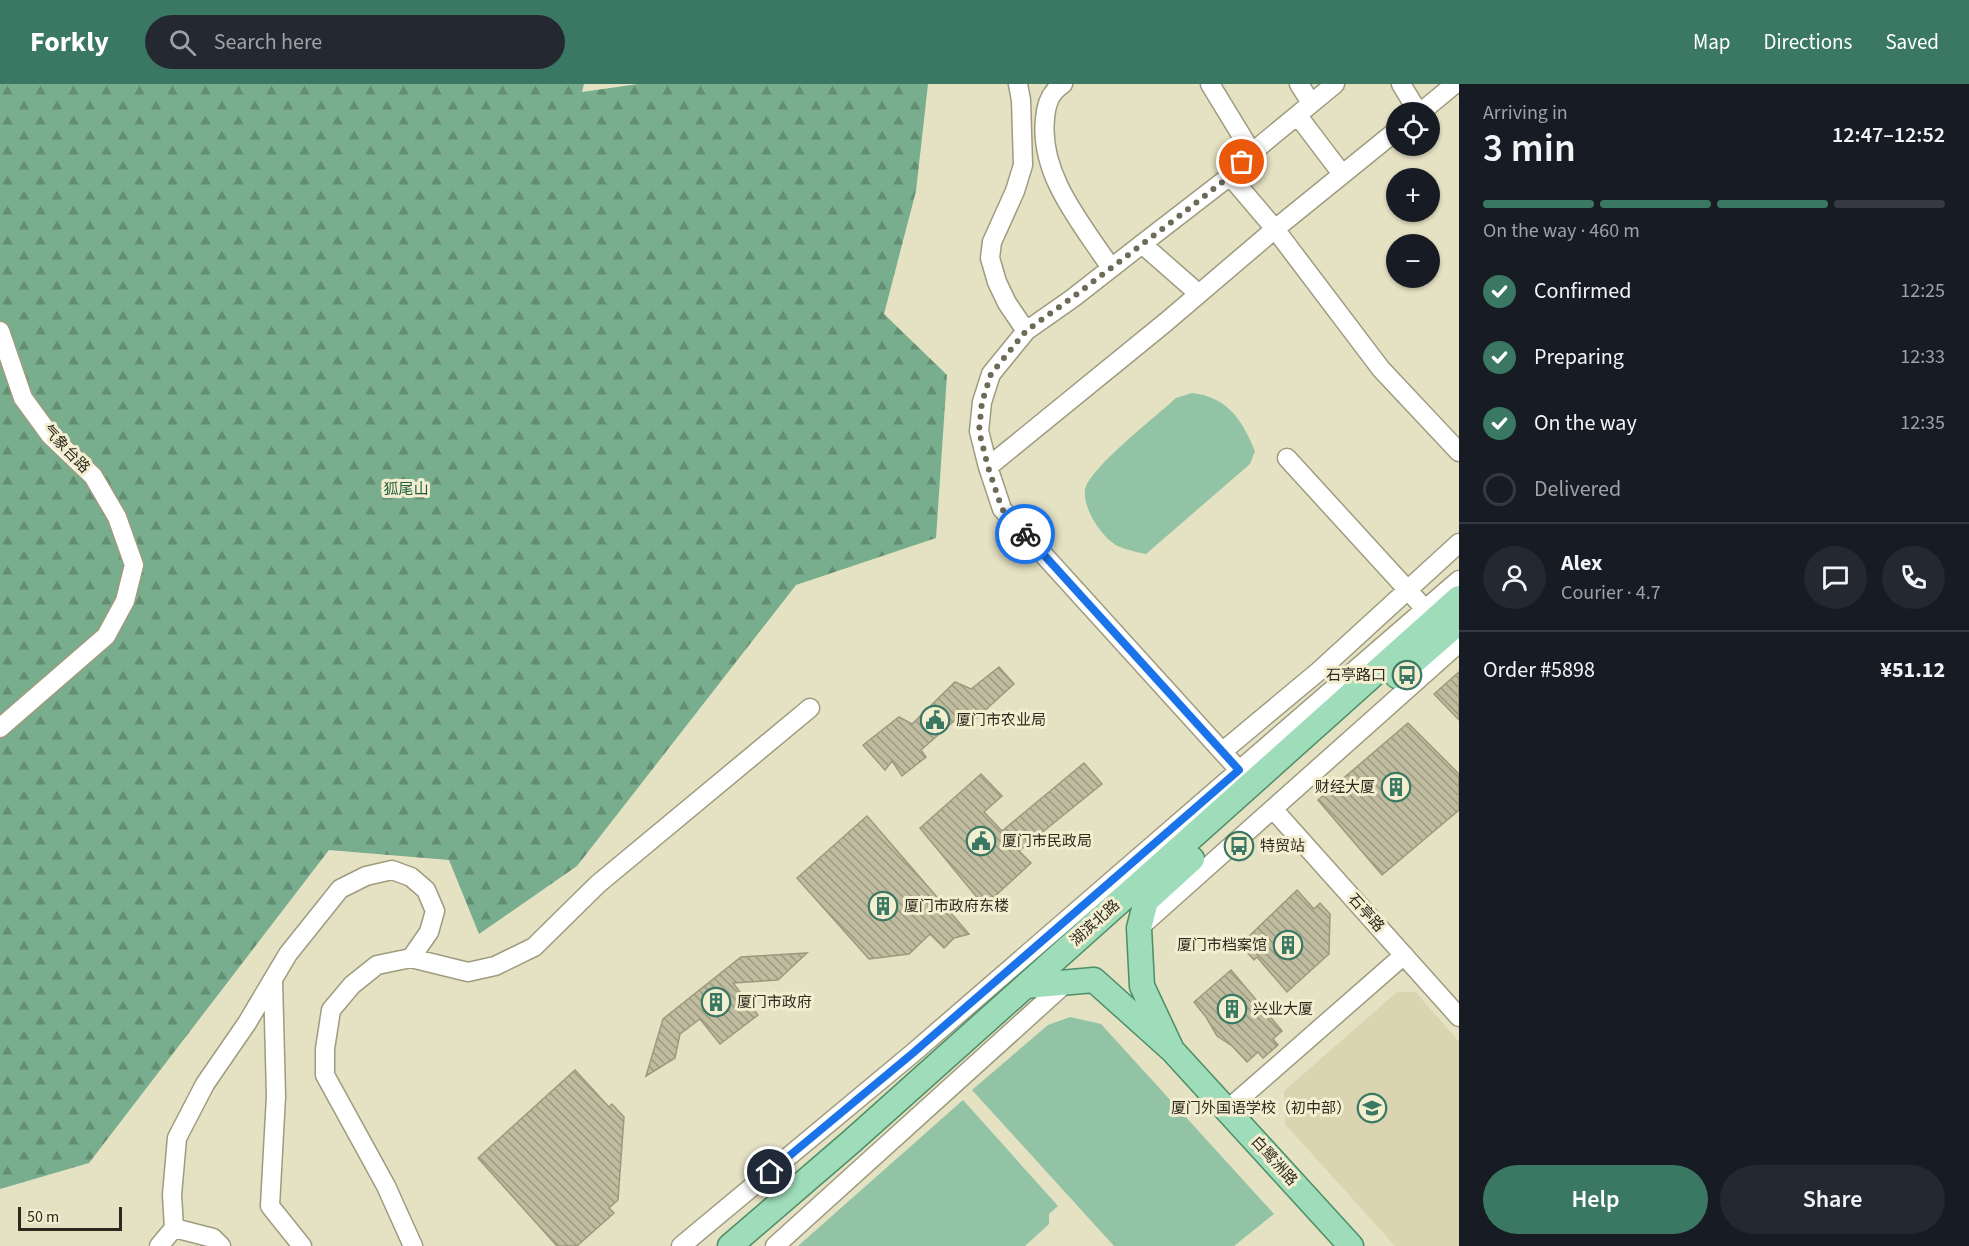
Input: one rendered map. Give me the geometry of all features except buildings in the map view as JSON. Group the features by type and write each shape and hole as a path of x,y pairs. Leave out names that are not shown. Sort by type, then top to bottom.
{"main road":[{"name":"湖滨北路","path":"730,1246 852,1141 1459,598"},
{"name":"白鹭洲路","path":"1172,1050 1142,986 1139,928 1146,901 1459,622"},
{"name":"白鹭洲路","path":"1026,986 1094,980 1172,1050 1351,1246"}],"street":[{"path":"1018,84 1021,100 1023,165 1015,191 992,242 990,258 997,282 1007,303 1026,331"},
{"path":"1063,84 1056,88 1046,104 1044,130 1046,154 1050,169 1075,214 1111,268"},
{"path":"1210,84 1246,143 1249,155"},
{"path":"1299,84 1311,103"},
{"path":"1239,770 1002,509 979,431 982,402 991,374 1026,331 1230,176 1249,155 1335,84"},
{"path":"1401,84 1413,102"},
{"path":"1432,102 1455,84"},
{"path":"1298,116 1342,174"},
{"path":"988,467 1386,140"},
{"path":"1230,176 1275,229 1381,369 1459,452"},
{"path":"1142,244 1199,294"},
{"name":"气象台路","path":"0,331 24,398 50,435 93,477 117,517 134,565 125,601 106,636 0,728"},
{"path":"1287,458 1425,609"},
{"path":"1223,751 1319,671 1459,543"},
{"path":"681,1246 913,1053 1459,580"},
{"path":"1139,928 1459,643"},
{"path":"413,1246 386,1186 325,1075 325,1049 331,1010 352,985 377,965 411,958 468,972 495,966 534,947 598,884 810,708"},
{"name":"石亭路","path":"1273,808 1459,1017"},
{"path":"159,1246 174,1228 172,1195 177,1138 205,1084 247,1023 288,954 340,889 366,876 392,870 411,878 426,890 435,911 429,932 411,958"},
{"path":"1227,1110 1404,955"},
{"path":"273,981 276,1096 270,1206 302,1246"},
{"path":"775,1246 1068,981"},
{"path":"174,1228 213,1238 220,1246"}],"shaded area":[{"name":"厦门外国语学校（初中部）","path":"1397,992 1416,992 1459,1042 1459,1246 1395,1246 1285,1124 1284,1091"}],"green space":[{"name":"狐尾山","path":"0,84 584,84 582,92 638,84 928,84 916,191 884,314 947,375 936,538 796,585 577,866 479,934 449,860 329,850 89,1163 0,1189"},
{"path":"1192,393 1215,399 1239,420 1255,451 1250,464 1146,554 1121,548 1105,536 1090,514 1085,494 1089,480 1125,442 1176,398"},
{"path":"1070,1017 1101,1024 1274,1214 1234,1246 1114,1246 972,1090 1048,1025"},
{"path":"963,1100 1058,1206 1049,1214 1049,1224 1025,1246 798,1246"}],"way so far":[{"path":"1025,534 1002,509 979,431 982,402 991,374 1026,331 1178,217 1230,176 1242,162"}],"place":[{"name":"石亭路口","path":"1407,675"},
{"name":"厦门市农业局","path":"935,720"},
{"name":"财经大厦","path":"1396,787"},
{"name":"厦门市民政局","path":"981,841"},
{"name":"特贸站","path":"1239,846"},
{"name":"厦门市政府东楼","path":"883,906"},
{"name":"厦门市档案馆","path":"1288,945"},
{"name":"厦门市政府","path":"716,1002"},
{"name":"兴业大厦","path":"1232,1009"},
{"name":"厦门外国语学校（初中部）","path":"1372,1108"}],"route":[{"path":"770,1172 913,1053 1239,770 1025,534"}]}
